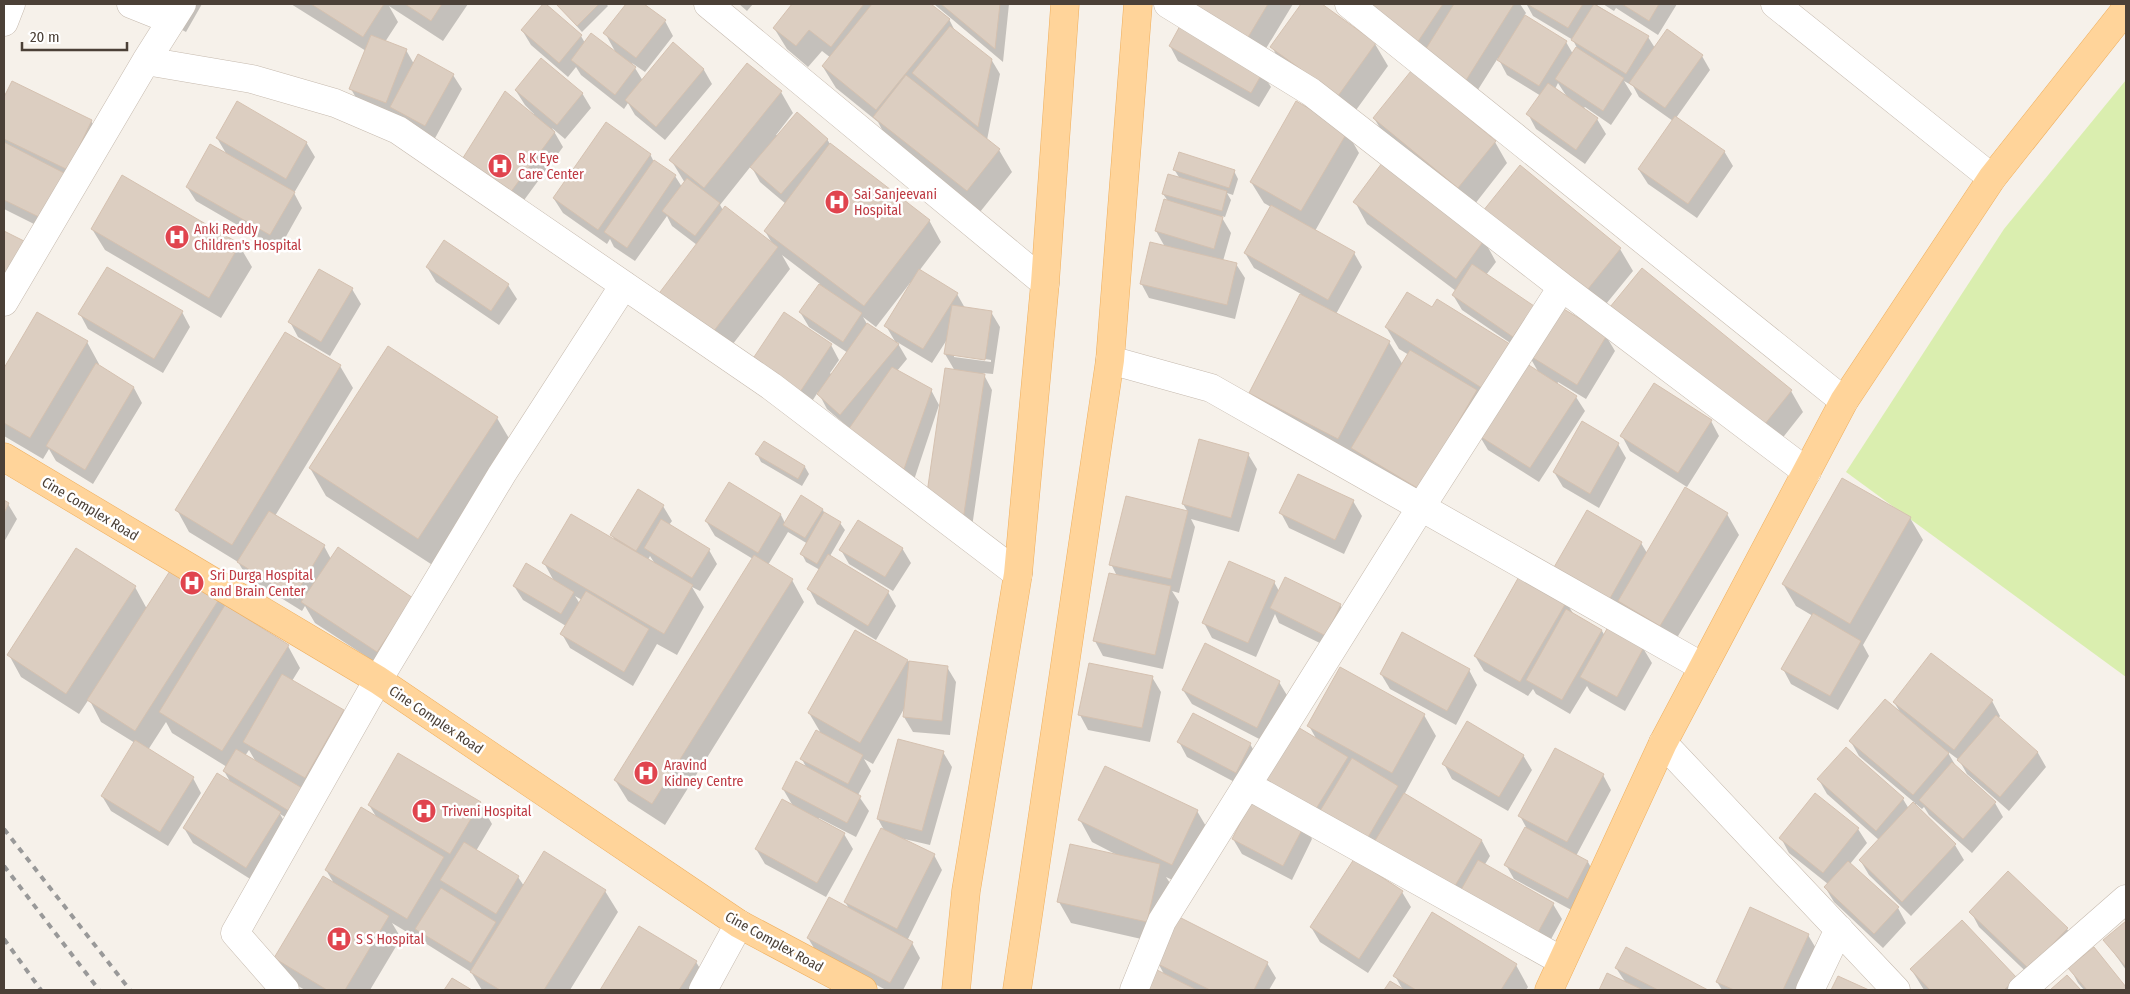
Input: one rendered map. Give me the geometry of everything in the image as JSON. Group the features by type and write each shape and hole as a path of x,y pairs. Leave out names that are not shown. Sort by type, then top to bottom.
{"main road":[{"path":"956,990 966,891 1018,574 1045,282 1065,4"},
{"path":"1017,990 1110,360 1138,4"},
{"path":"1549,990 1663,742 1844,401 1992,178 2126,9"},
{"name":"Cine Complex Road","path":"4,457 378,680 738,924 863,990"}],"street":[{"path":"4,22 11,4"},
{"path":"4,302 146,61 177,12 131,4"},
{"path":"708,4 1045,282"},
{"path":"1168,4 1311,92 1562,287 1807,472"},
{"path":"1349,4 1844,401"},
{"path":"1775,4 1992,178"},
{"path":"146,61 252,79 335,103 398,130 771,386 1018,574"},
{"path":"285,990 235,933 378,680 502,474 624,285"},
{"path":"1134,990 1162,921 1421,507 1562,287"},
{"path":"1110,360 1211,388 1702,667"},
{"path":"1663,742 1896,990"},
{"path":"1247,785 1562,961"},
{"path":"2022,990 2126,899"},
{"path":"703,990 738,924"},
{"path":"1810,990 1839,929"}],"green space":[{"path":"2126,80 2126,677 1846,472 2004,229"}],"building":[{"path":"311,4 384,4 363,37"},
{"path":"405,4 442,4 431,21"},
{"path":"543,4 546,4 582,35 559,63 521,30"},
{"path":"556,4 599,4 577,26"},
{"path":"626,4 644,4 666,20 636,58 603,33"},
{"path":"792,4 864,4 831,47 809,30 796,46 773,28"},
{"path":"872,4 931,4 950,19 876,110 822,66"},
{"path":"941,4 1000,4 995,49"},
{"path":"1190,4 1268,4 1247,39"},
{"path":"1301,4 1322,4 1376,43 1338,96 1270,47"},
{"path":"1367,4 1443,4 1417,43"},
{"path":"1454,4 1514,4 1465,82 1422,55"},
{"path":"1527,4 1583,4 1568,28"},
{"path":"1594,4 1649,36 1626,74 1571,40"},
{"path":"1622,4 1659,4 1649,21"},
{"path":"1525,15 1567,41 1539,86 1497,60"},
{"path":"1181,24 1263,72 1251,93 1169,46"},
{"path":"950,26 992,59 978,127 912,73"},
{"path":"1667,29 1703,55 1665,108 1629,83"},
{"path":"591,33 636,67 615,95 571,60"},
{"path":"371,35 407,49 386,103 349,89"},
{"path":"673,42 704,69 656,127 625,100"},
{"path":"1576,47 1624,78 1603,111 1555,79"},
{"path":"418,54 454,74 425,126 390,107"},
{"path":"541,58 583,93 557,125 515,90"},
{"path":"747,63 782,91 704,188 669,160"},
{"path":"1411,71 1496,141 1458,188 1373,118"},
{"path":"906,75 1000,149 967,191 873,117"},
{"path":"12,81 92,120 68,170 4,139 4,97"},
{"path":"1548,83 1598,118 1576,150 1526,114"},
{"path":"505,91 555,132 510,193 461,161"},
{"path":"237,101 307,142 286,179 216,138"},
{"path":"1296,101 1348,131 1301,211 1250,182"},
{"path":"797,112 828,139 781,194 750,167"},
{"path":"1675,116 1725,151 1688,204 1638,169"},
{"path":"606,122 651,154 598,230 553,198"},
{"path":"4,142 66,174 43,219 4,200"},
{"path":"830,143 930,220 864,306 764,231"},
{"path":"210,144 295,192 270,235 186,187"},
{"path":"1179,152 1235,170 1229,188 1173,170"},
{"path":"654,160 676,175 627,248 604,232"},
{"path":"1382,163 1485,239 1456,279 1353,202"},
{"path":"1520,165 1621,248 1584,294 1483,211"},
{"path":"1168,174 1227,191 1222,211 1162,194"},
{"path":"122,175 240,244 209,298 91,229"},
{"path":"687,178 720,203 695,236 662,211"},
{"path":"1164,199 1223,217 1214,249 1155,231"},
{"path":"1271,205 1355,252 1328,300 1244,253"},
{"path":"725,206 778,247 710,336 657,296"},
{"path":"4,231 24,241 4,281"},
{"path":"444,240 509,284 491,311 426,267"},
{"path":"1150,242 1237,263 1227,305 1140,284"},
{"path":"1472,264 1534,306 1513,337 1452,295"},
{"path":"107,267 183,311 154,359 78,314"},
{"path":"1642,268 1792,390 1761,429 1610,307"},
{"path":"319,269 353,288 321,342 288,322"},
{"path":"919,269 958,293 923,349 884,326"},
{"path":"819,284 862,313 843,342 799,312"},
{"path":"1407,292 1432,307 1437,299 1513,346 1485,390 1385,327"},
{"path":"1300,294 1390,341 1338,439 1249,393"},
{"path":"952,305 992,311 985,360 944,354"},
{"path":"1557,305 1607,335 1577,385 1527,354"},
{"path":"37,312 88,341 30,438 4,423 4,368"},
{"path":"784,312 832,344 800,392 752,360"},
{"path":"867,323 899,344 840,415 817,394"},
{"path":"285,332 341,365 232,545 175,510"},
{"path":"388,346 498,417 418,539 309,468"},
{"path":"1410,350 1477,390 1419,489 1351,448"},
{"path":"1524,362 1577,396 1530,468 1478,435"},
{"path":"96,363 134,387 85,470 46,446"},
{"path":"892,367 932,389 904,469 848,430"},
{"path":"945,368 985,374 963,520 927,493"},
{"path":"1654,383 1712,420 1678,473 1620,436"},
{"path":"1582,421 1619,443 1590,494 1553,472"},
{"path":"1199,439 1249,453 1231,518 1182,504"},
{"path":"764,441 805,466 798,479 755,454"},
{"path":"1298,474 1354,500 1335,540 1279,513"},
{"path":"1842,478 1911,517 1850,624 1782,584"},
{"path":"729,482 781,514 758,553 705,521"},
{"path":"1685,487 1728,513 1660,626 1618,601"},
{"path":"638,489 664,505 636,551 610,535"},
{"path":"801,495 823,509 805,538 783,525"},
{"path":"1126,496 1188,511 1171,579 1109,565"},
{"path":"4,500 9,503 4,513"},
{"path":"1587,510 1642,542 1609,600 1553,569"},
{"path":"269,511 325,545 294,597 237,562"},
{"path":"824,512 841,522 817,564 800,554"},
{"path":"571,514 693,585 664,634 542,563"},
{"path":"661,519 710,549 692,578 644,548"},
{"path":"858,520 903,548 885,577 839,550"},
{"path":"338,547 413,598 377,652 301,602"},
{"path":"76,548 136,586 66,694 7,655"},
{"path":"828,554 889,591 868,626 807,589"},
{"path":"754,555 793,579 652,804 614,780"},
{"path":"1229,561 1275,581 1248,643 1202,623"},
{"path":"175,563 223,593 135,731 87,700"},
{"path":"526,563 574,592 561,614 513,586"},
{"path":"1109,573 1171,586 1155,655 1093,641"},
{"path":"1521,573 1567,601 1520,682 1474,656"},
{"path":"1285,577 1341,604 1326,636 1270,608"},
{"path":"586,591 649,629 624,672 560,634"},
{"path":"225,605 289,645 222,751 159,712"},
{"path":"1566,609 1602,630 1562,700 1526,680"},
{"path":"1813,613 1861,641 1830,696 1781,669"},
{"path":"1608,627 1644,647 1617,697 1580,677"},
{"path":"855,630 908,660 860,743 808,713"},
{"path":"1402,632 1470,669 1447,711 1380,674"},
{"path":"1205,643 1280,681 1257,728 1182,690"},
{"path":"1931,653 1993,700 1954,750 1893,702"},
{"path":"909,661 948,666 942,721 903,717"},
{"path":"1089,663 1153,676 1142,728 1078,715"},
{"path":"1340,667 1425,714 1392,773 1307,726"},
{"path":"282,674 344,710 305,778 243,742"},
{"path":"1885,699 1949,753 1913,795 1849,741"},
{"path":"1193,713 1251,743 1236,773 1177,742"},
{"path":"1996,715 2038,752 2000,797 1957,760"},
{"path":"1467,721 1524,755 1499,797 1442,764"},
{"path":"1296,726 1348,757 1311,817 1259,786"},
{"path":"816,730 863,755 848,784 800,759"},
{"path":"898,739 944,751 922,831 877,819"},
{"path":"135,740 194,777 160,832 101,796"},
{"path":"1846,747 1904,798 1876,831 1817,779"},
{"path":"1555,748 1604,774 1567,842 1518,816"},
{"path":"236,749 302,788 289,811 223,771"},
{"path":"398,753 481,802 450,854 368,805"},
{"path":"1352,758 1398,786 1364,844 1317,816"},
{"path":"796,761 861,796 847,823 782,789"},
{"path":"1952,762 1996,802 1963,839 1919,800"},
{"path":"1105,766 1198,810 1172,865 1078,820"},
{"path":"217,773 281,812 246,868 183,828"},
{"path":"1404,793 1482,840 1452,891 1373,844"},
{"path":"1815,793 1859,828 1823,873 1779,838"},
{"path":"1253,798 1305,824 1283,866 1232,839"},
{"path":"782,799 845,833 817,883 755,849"},
{"path":"1913,802 1956,844 1902,902 1859,860"},
{"path":"361,807 444,857 407,919 325,870"},
{"path":"1525,827 1588,861 1568,899 1504,865"},
{"path":"881,828 935,854 897,929 844,902"},
{"path":"464,842 519,876 496,914 440,880"},
{"path":"1070,844 1160,864 1147,922 1057,902"},
{"path":"544,851 606,890 544,990 500,990 470,972"},
{"path":"1354,859 1403,891 1359,959 1310,927"},
{"path":"1478,860 1554,903 1535,938 1458,895"},
{"path":"1848,861 1899,907 1874,934 1824,887"},
{"path":"2008,871 2068,928 2029,969 1969,912"},
{"path":"323,876 389,916 345,990 327,990 274,958"},
{"path":"441,888 496,922 471,963 415,929"},
{"path":"829,897 913,942 890,983 807,938"},
{"path":"1750,907 1809,934 1783,990 1734,990 1716,982"},
{"path":"1432,912 1517,964 1501,990 1416,990 1393,976"},
{"path":"1179,917 1268,962 1254,990 1210,990 1156,963"},
{"path":"1962,920 2017,978 2004,990 1930,990 1910,969"},
{"path":"2126,921 2126,967 2103,940"},
{"path":"639,926 697,961 679,990 600,990"},
{"path":"1626,947 1708,990 1658,990 1615,968"},
{"path":"2094,947 2126,987 2126,990 2087,990 2068,968"},
{"path":"1153,968 1197,990 1142,990"},
{"path":"1607,973 1643,990 1599,990"},
{"path":"2067,975 2081,990 2050,990"},
{"path":"1838,976 1869,990 1831,990"},
{"path":"452,978 472,990 444,990"},
{"path":"1390,981 1405,990 1384,990"}],"railway":[{"path":"4,829 130,990"},
{"path":"4,866 99,990"},
{"path":"4,939 41,990"}],"place":[{"name":"R K Eye Care Center","path":"500,166"},
{"name":"Sai Sanjeevani Hospital","path":"837,202"},
{"name":"Anki Reddy Children's Hospital","path":"177,237"},
{"name":"Sri Durga Hospital and Brain Center","path":"192,583"},
{"name":"Aravind Kidney Centre","path":"646,773"},
{"name":"Triveni Hospital","path":"424,811"},
{"name":"S S Hospital","path":"339,939"}]}
